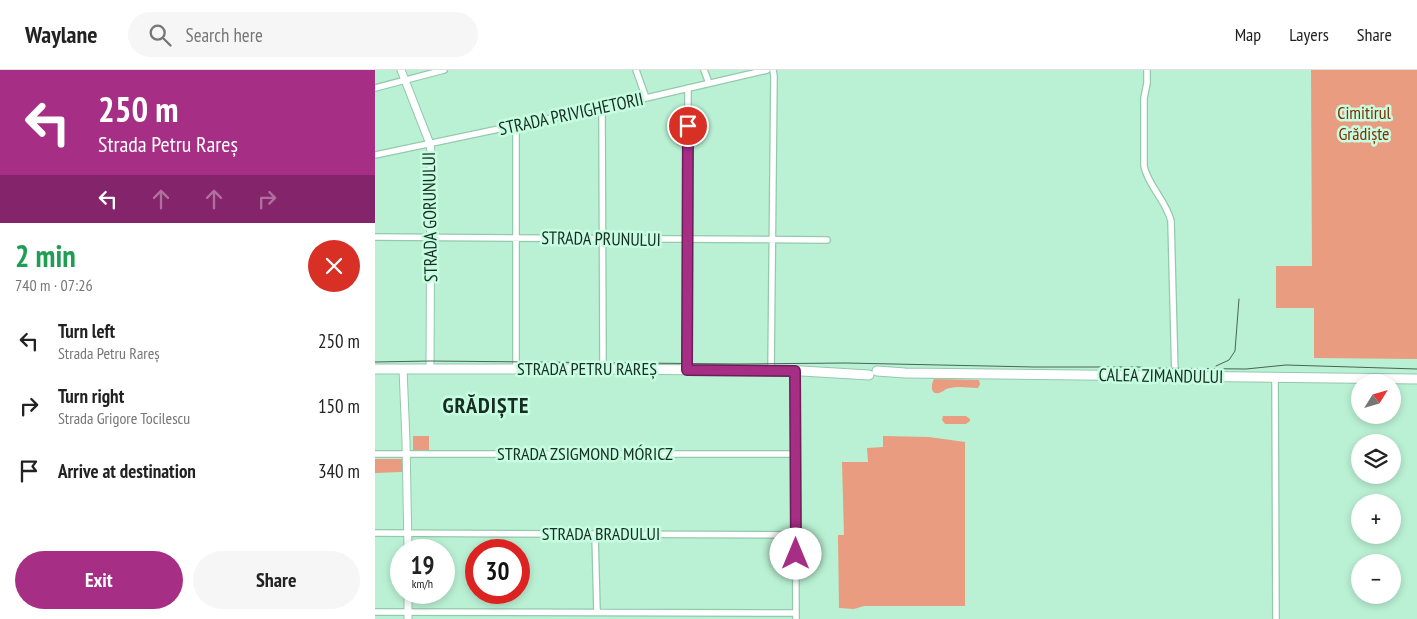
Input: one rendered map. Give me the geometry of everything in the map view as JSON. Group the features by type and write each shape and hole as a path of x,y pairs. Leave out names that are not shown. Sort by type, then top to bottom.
{"main road":[{"name":"STRADA PETRU RAREȘ","path":"375,369 603,369 829,372"},
{"name":"CALEA ZIMANDULUI","path":"829,372 1417,379"}],"street":[{"name":"STRADA GORUNULUI","path":"401,70 430,144 430,369"},
{"path":"375,88 444,70"},
{"path":"636,70 646,98"},
{"path":"704,70 709,83"},
{"name":"STRADA PRIVIGHETORII","path":"375,155 646,98 767,70"},
{"path":"771,371 773,70"},
{"path":"1147,70 1144,98 1144,166 1146,174 1167,209 1171,221 1175,376"},
{"path":"687,88 687,370"},
{"path":"602,107 603,369"},
{"path":"516,125 516,369"},
{"name":"STRADA PRUNULUI","path":"375,237 827,240"},
{"path":"403,369 408,539"},
{"path":"375,612 408,616 796,616 795,371"},
{"path":"1275,377 1276,619"},
{"name":"STRADA ZSIGMOND MÓRICZ","path":"375,454 796,454"},
{"name":"STRADA BRADULUI","path":"375,533 797,535"},
{"path":"595,534 601,615"}],"green space":[{"name":"Cimitirul Grădiște","path":"1311,70 1417,70 1417,359 1314,358 1314,308 1276,308 1276,266 1312,266"},
{"path":"934,379 979,380 980,384 978,388 953,387 936,393 932,389"},
{"path":"943,416 966,416 970,421 966,424 945,424 942,420"},
{"path":"413,436 429,436 429,450 413,450"},
{"path":"883,436 929,437 965,442 965,606 864,606 854,609 839,608 838,535 844,535 842,462 868,462 867,448 883,447"},
{"path":"375,459 402,459 402,472 375,473"}],"tram line":[{"path":"1216,366 1229,360 1235,351 1239,299"},
{"path":"375,362 846,363 1246,369 1286,365 1417,369"}],"district":[{"name":"GRĂDIȘTE","path":"486,405"}],"route":[{"path":"688,126 687,370 795,371 796,554"}]}
